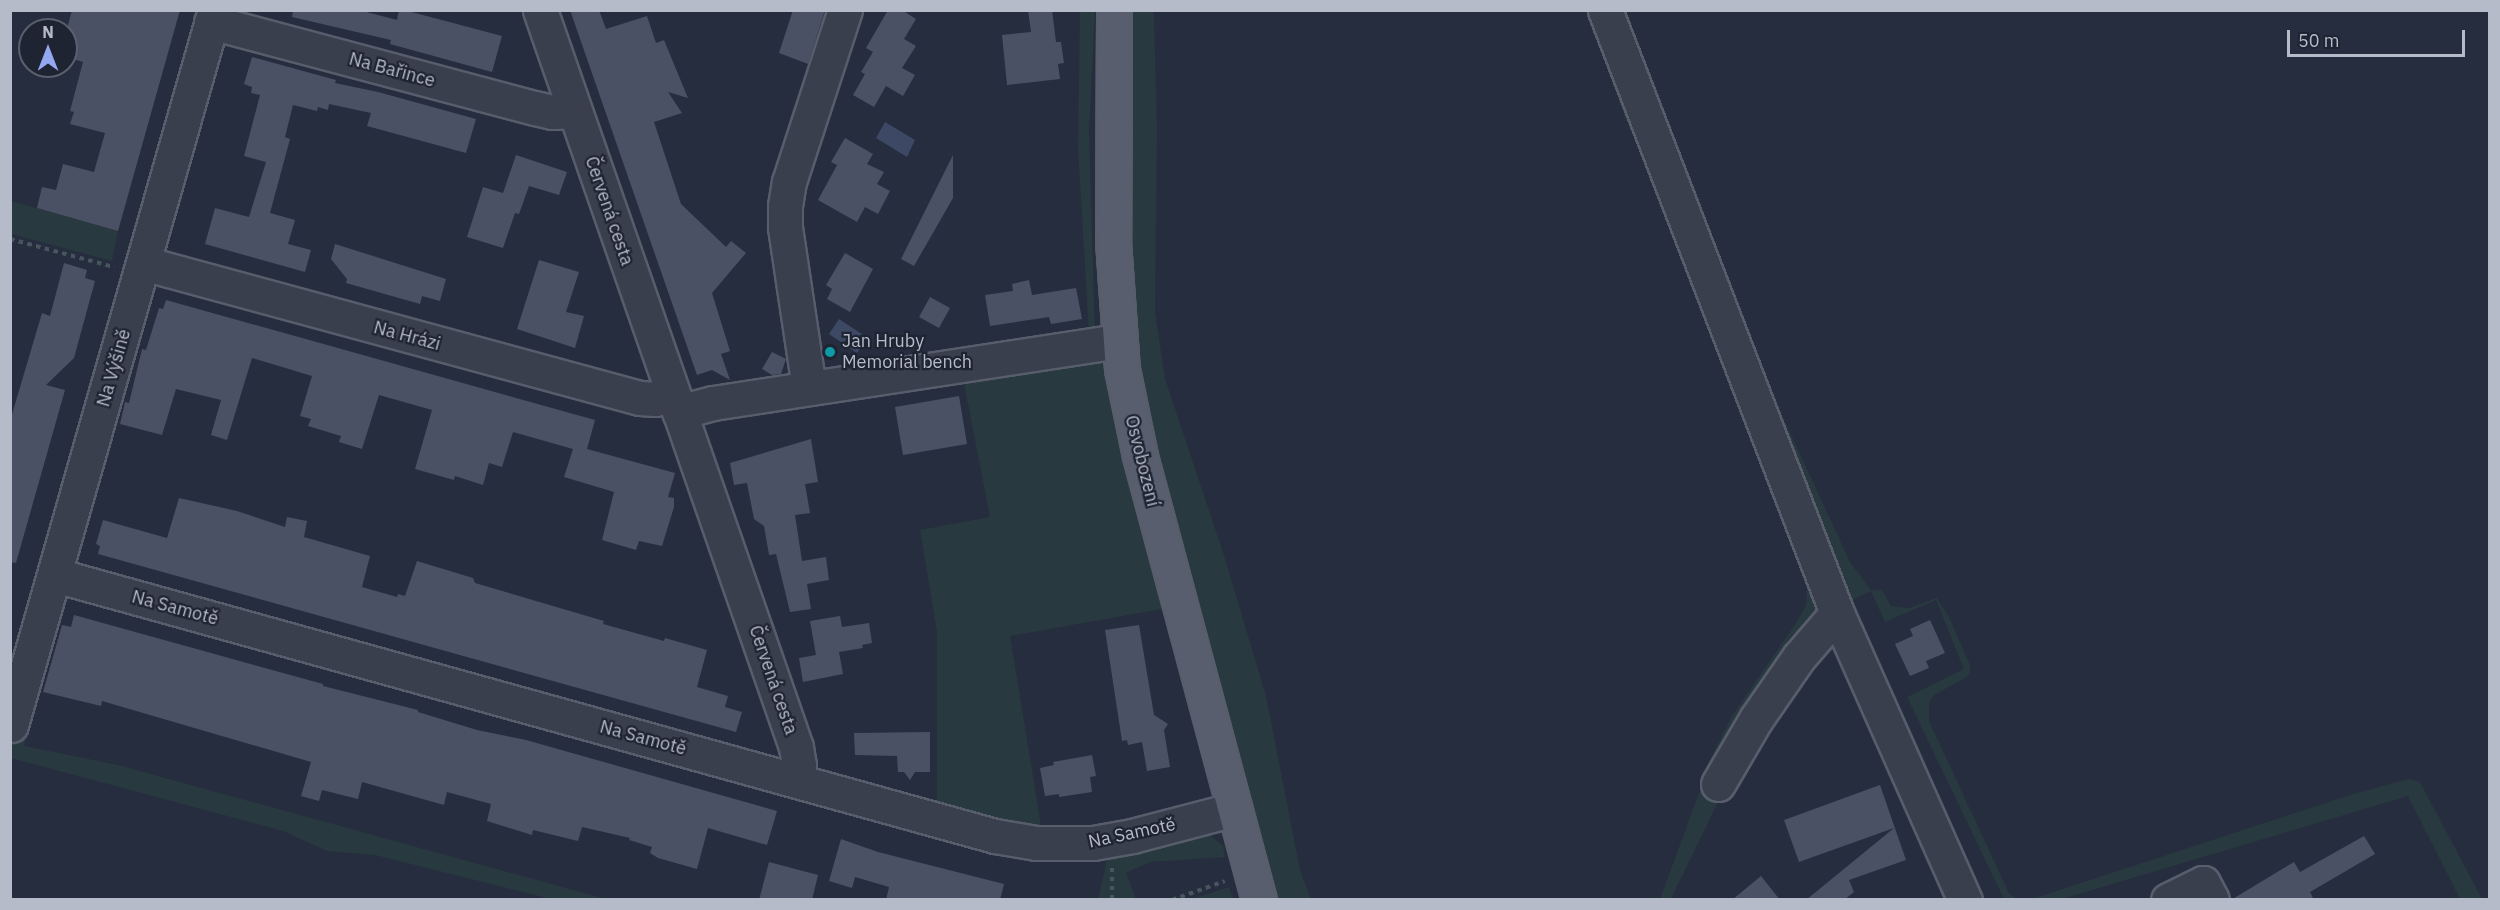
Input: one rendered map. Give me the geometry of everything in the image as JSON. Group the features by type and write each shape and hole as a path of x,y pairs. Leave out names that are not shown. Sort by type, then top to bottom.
{"main road":[{"name":"Osvobození","path":"1114,10 1113,241 1119,341 1140,456 1259,900"}],"street":[{"name":"Červená cesta","path":"540,10 796,747 799,765 798,780"},
{"path":"809,388 785,227 785,206 789,182 845,10"},
{"path":"1605,10 1837,613 1959,897"},
{"name":"Na Bařince","path":"213,16 541,109 559,112 574,111"},
{"name":"Na Výšině","path":"11,725 213,16"},
{"name":"Na Hrázi","path":"142,268 640,398 676,403"},
{"path":"676,403 713,403 1119,341"},
{"name":"Na Samotě","path":"55,575 994,836 1053,844 1093,843 1122,839 1235,808"},
{"path":"1718,784 1756,718 1799,657 1837,613"},
{"path":"2168,900 2203,883 2212,900"}],"path":[{"path":"10,239 142,268"},
{"path":"1172,900 1234,878"}],"shaded area":[{"path":"1080,11 1095,11 1089,131 1095,333 1089,334 1078,149"},
{"path":"1128,11 1154,11 1157,130 1155,312 1165,379 1222,549 1266,696 1300,870 1311,899 1278,899 1262,843 1254,834 1142,402 1129,305"},
{"path":"1588,11 1624,11 1780,411 1850,562 1871,590 1882,590 1891,606 1909,608 1937,598 1950,619 1970,665 1970,672 1967,677 1934,695 1929,702 1929,721 2009,893 2017,899 2004,899 1907,697 1964,669 1936,600 1885,622 1871,591 1834,609 1807,634 1791,636 1709,768 1707,765 1732,716 1806,606 1807,589 1796,548 1743,418 1650,170 1625,118"},
{"path":"11,201 118,231 112,261 11,234"},
{"path":"1100,355 1162,609 1010,636 1042,831 937,808 937,632 920,530 990,517 962,373"},
{"path":"10,726 28,730 24,746 118,765 606,899 551,899 375,855 327,851 283,831 11,758"},
{"path":"1707,771 1724,790 1671,899 1660,899"},
{"path":"2409,779 2420,782 2482,899 2460,899 2408,796 2062,899 2032,899 2353,794"},
{"path":"1209,834 1223,846 1225,857 1150,862 1126,873 1136,899 1098,900 1108,856"},
{"path":"1229,887 1233,899 1192,899"}],"water":[{"path":"885,122 915,140 907,157 876,138"},
{"path":"839,319 868,338 857,353 829,334"}],"building":[{"path":"72,10 180,10 118,231 37,208 42,187 56,190 63,164 94,172 105,133 70,124 74,112 70,111 83,62 78,61 78,18 70,18"},
{"path":"293,10 359,10 397,20 399,10 404,10 502,36 492,72 390,44 391,40 292,17"},
{"path":"570,10 599,10 606,29 647,16 656,43 664,40 688,98 668,92 682,113 654,122 681,204 726,247 731,241 746,253 712,293 730,351 721,354 730,380 712,370 697,375"},
{"path":"793,10 825,10 808,64 779,53"},
{"path":"888,10 902,10 916,19 904,39 916,46 902,68 915,75 903,96 886,86 874,107 853,95 865,74 861,72 873,52 866,48"},
{"path":"1028,10 1052,10 1056,42 1061,42 1064,63 1058,64 1060,79 1007,85 1002,35 1031,32"},
{"path":"252,57 336,80 335,83 378,92 476,119 466,153 367,126 371,113 329,104 328,110 318,107 317,111 293,105 285,137 290,139 270,213 295,220 288,244 311,250 305,272 205,244 215,208 249,217 266,162 244,156 260,95 251,93 252,87 244,84"},
{"path":"845,138 873,154 867,164 884,172 877,184 890,191 878,214 865,207 857,222 818,200 837,165 831,162"},
{"path":"516,155 567,172 559,195 529,186 519,214 515,213 503,248 467,237 483,187 503,193"},
{"path":"953,155 953,198 914,266 901,259"},
{"path":"335,244 446,279 440,301 422,296 420,304 346,283 347,279 331,259"},
{"path":"845,253 873,269 850,312 827,299 832,289 826,285"},
{"path":"539,260 579,272 566,312 584,316 575,348 517,329"},
{"path":"64,263 87,270 85,278 95,281 74,358 46,385 65,390 16,563 10,562 10,421 42,313 50,316"},
{"path":"1029,280 1032,295 1076,288 1082,319 1051,324 1049,317 990,326 985,295 1013,291 1012,284"},
{"path":"930,297 950,308 939,328 919,317"},
{"path":"166,300 595,420 587,449 675,473 668,497 674,498 674,507 662,546 639,541 636,550 602,540 614,492 564,477 573,449 513,432 502,467 489,463 483,485 455,476 454,480 415,469 432,410 379,395 362,449 339,442 341,436 308,426 311,419 300,416 312,376 252,358 227,440 211,435 221,400 176,389 162,435 120,424 125,402 129,403 142,349 146,350 159,308 163,309"},
{"path":"772,352 786,359 781,374 772,375 762,369"},
{"path":"959,396 967,444 903,455 895,407"},
{"path":"811,439 818,482 805,484 810,513 795,515 802,561 826,557 829,580 807,584 811,609 790,612 776,554 769,555 764,526 754,519 747,483 734,485 730,463"},
{"path":"179,498 237,511 285,527 287,517 307,521 304,537 370,556 362,587 397,597 398,594 405,596 417,561 473,578 475,583 604,621 603,624 707,650 697,687 728,696 725,707 742,712 736,732 98,554 100,546 96,544 103,520 167,538"},
{"path":"74,615 323,684 323,686 418,710 418,712 477,730 526,740 777,811 767,845 708,828 697,869 658,858 650,853 652,847 629,840 630,838 582,827 578,841 533,830 532,835 487,821 491,804 447,792 444,805 362,782 358,799 322,790 319,801 301,796 311,762 102,701 101,706 43,692 62,625 71,627"},
{"path":"840,616 842,627 869,623 872,643 862,645 863,648 839,652 843,674 803,682 799,658 816,655 810,621"},
{"path":"1930,620 1945,653 1926,661 1929,668 1910,676 1895,644 1913,636 1910,629"},
{"path":"1139,625 1154,715 1168,724 1164,730 1170,767 1147,771 1142,742 1128,745 1127,740 1122,741 1105,630"},
{"path":"930,732 930,772 915,772 910,780 904,772 898,772 897,756 855,755 854,733"},
{"path":"1092,755 1096,776 1090,777 1092,792 1059,797 1059,794 1045,796 1040,768 1054,765 1053,762"},
{"path":"1880,785 1906,860 1849,880 1854,892 1844,900 1806,900 1894,828 1799,862 1784,820"},
{"path":"2364,836 2375,854 2310,892 2314,900 2231,900 2294,862 2300,872"},
{"path":"841,839 878,852 1004,884 1000,900 886,900 889,887 855,877 852,888 829,881"},
{"path":"769,862 818,875 812,900 759,900"},
{"path":"1761,876 1780,900 1732,900"}],"place":[{"name":"Jan Hruby Memorial bench","path":"830,352"}]}
